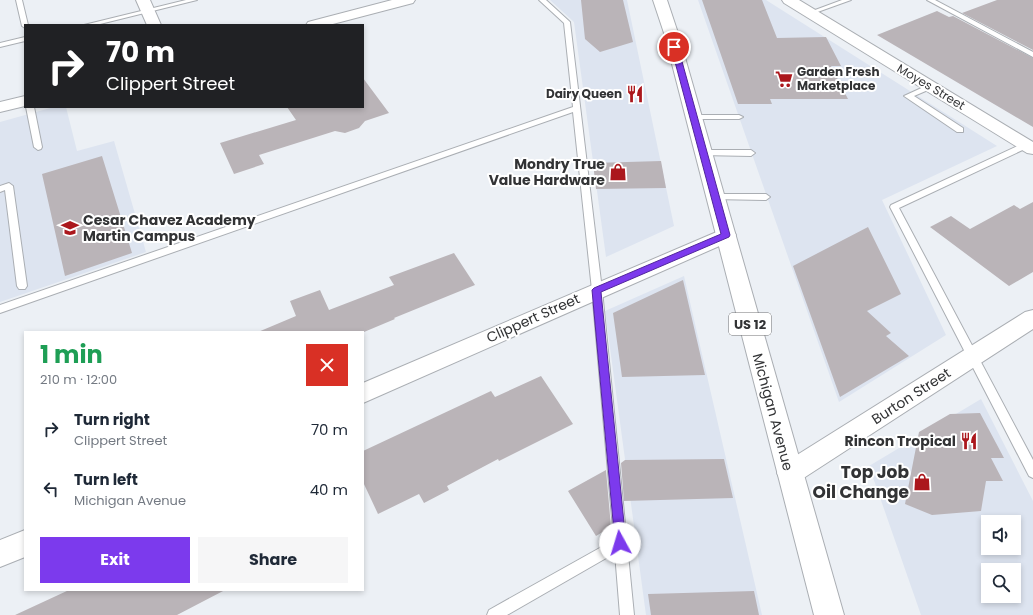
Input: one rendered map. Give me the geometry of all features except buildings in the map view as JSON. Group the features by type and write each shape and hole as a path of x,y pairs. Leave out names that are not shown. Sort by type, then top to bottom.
{"main road":[{"name":"Michigan Avenue","path":"660,0 726,235 829,615"}],"street":[{"path":"316,24 383,3 408,0"},
{"name":"Moyes Street","path":"789,0 1030,147"},
{"path":"146,5 154,24"},
{"path":"0,107 24,101"},
{"name":"Clippert Street","path":"364,393 726,235"},
{"name":"Burton Street","path":"790,473 1033,318"},
{"path":"0,554 24,542"}],"lane":[{"path":"19,0 25,24"},
{"path":"90,24 146,5 194,0"},
{"path":"542,0 567,22 597,290 627,615"},
{"path":"810,13 848,0"},
{"path":"930,0 1033,55"},
{"path":"0,45 24,39"},
{"path":"931,87 908,96 960,130"},
{"path":"30,108 38,147"},
{"path":"0,308 577,108"},
{"path":"693,117 739,117"},
{"path":"1030,147 894,207 1033,472"},
{"path":"703,153 751,153"},
{"path":"0,189 9,186 22,286"},
{"path":"715,197 766,197"},
{"path":"494,615 620,543"}],"shaded area":[{"path":"550,0 627,0 674,226 606,257 574,22"},
{"path":"698,0 766,0 997,146 882,200 946,335 839,402"},
{"name":"Cesar Chavez Academy Martin Campus","path":"50,108 66,108 77,151 114,141 146,252 0,302 0,122"},
{"path":"684,276 762,615 646,615 605,311"},
{"path":"981,399 1033,501 1033,615 921,615 869,466"}],"place":[{"name":"Garden Fresh Marketplace","path":"784,79"},
{"name":"Dairy Queen","path":"635,94"},
{"name":"Mondry True Value Hardware","path":"618,172"},
{"name":"Cesar Chavez Academy Martin Campus","path":"70,228"},
{"name":"Rincon Tropical","path":"969,441"},
{"name":"Top Job Oil Change","path":"922,482"}],"route":[{"path":"620,543 597,290 726,235 674,47"}]}
